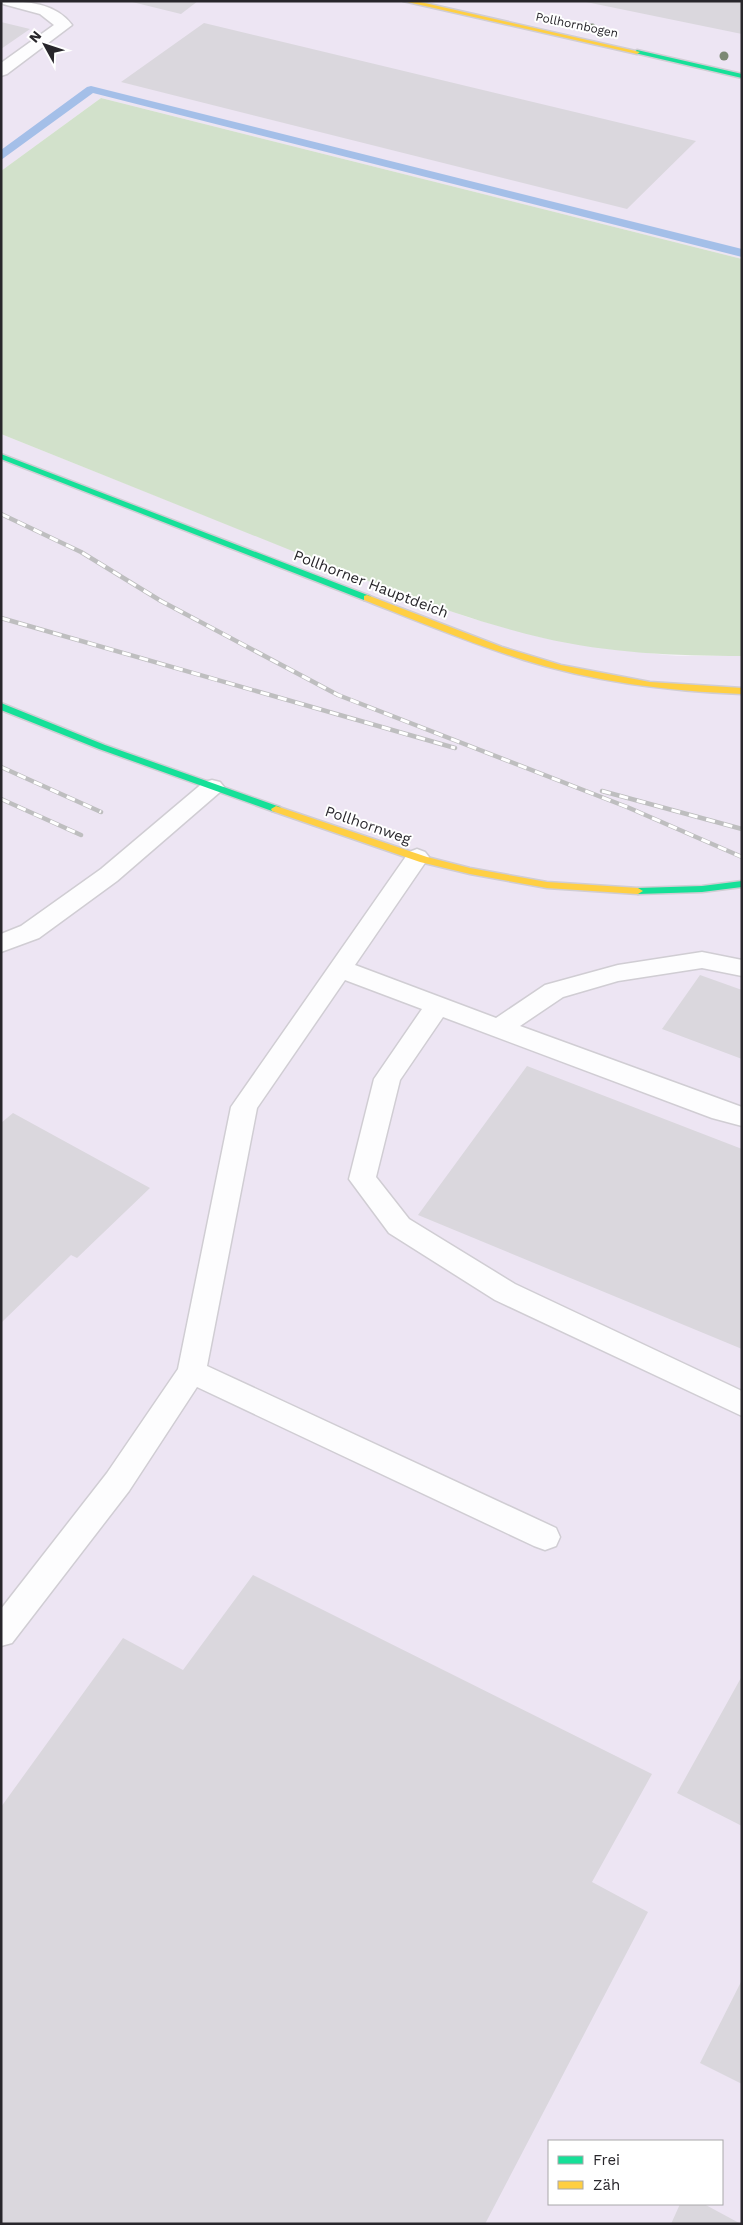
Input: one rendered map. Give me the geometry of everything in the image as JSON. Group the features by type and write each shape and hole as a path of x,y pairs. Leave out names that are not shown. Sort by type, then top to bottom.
{"street":[{"name":"Pollhornbogen","path":"406,1 742,76"},
{"name":"Pollhorner Hauptdeich","path":"1,456 500,649 549,665 613,680 663,686 742,691"},
{"name":"Pollhornweg","path":"1,706 212,787 416,857 549,886 607,892 659,893 706,890 742,884"}],"lane":[{"path":"1,70 64,25 46,11 8,1"},
{"path":"1,944 30,932 109,875 212,787"},
{"path":"1,1634 118,1482 192,1372 244,1107 416,857"},
{"path":"499,1028 554,991 618,973 702,960 742,968"},
{"path":"340,968 720,1111 742,1117"},
{"path":"438,1005 387,1078 362,1180 399,1226 505,1292 742,1404"},
{"path":"192,1372 544,1537"}],"shaded area":[{"path":"1,1 742,1 742,259 101,98 1,171"},
{"path":"1,434 389,589 470,618 544,638 610,649 676,656 742,656 742,2224 1,2224"}],"green space":[{"path":"101,98 742,259 742,656 667,654 592,647 543,638 477,620 412,598 1,434 1,171"}],"building":[{"path":"128,1 198,1 181,14"},
{"path":"742,1 742,34 586,2"},
{"path":"1,22 30,29 1,49"},
{"path":"204,23 696,141 627,209 121,82"},
{"path":"700,975 742,990 742,1059 662,1029"},
{"path":"527,1066 742,1149 742,1349 418,1215"},
{"path":"13,1113 150,1188 77,1258 71,1255 1,1323 1,1123"},
{"path":"253,1575 652,1774 592,1882 648,1912 485,2224 1,2224 1,1807 123,1638 183,1670"},
{"path":"742,1676 742,1826 677,1793"},
{"path":"742,1980 742,2084 700,2063"},
{"path":"680,2205 706,2205 741,2224 671,2224"}],"waterway":[{"path":"1,156 91,89 742,253"}],"railway":[{"path":"1,514 81,552 161,601 338,695 627,807 742,857"},
{"path":"1,618 455,748"},
{"path":"1,767 101,812"},
{"path":"602,791 742,829"},
{"path":"1,799 81,835"}],"traffic: fast":[{"path":"637,52 742,76"},
{"path":"1,456 367,598"},
{"path":"1,706 102,747 276,809"},
{"path":"638,891 702,889 742,884"}],"traffic: slow":[{"path":"406,1 637,52"},
{"path":"367,598 499,649 558,667 619,680 680,688 742,691"},
{"path":"276,809 424,860 470,871 547,885 638,891"}]}
